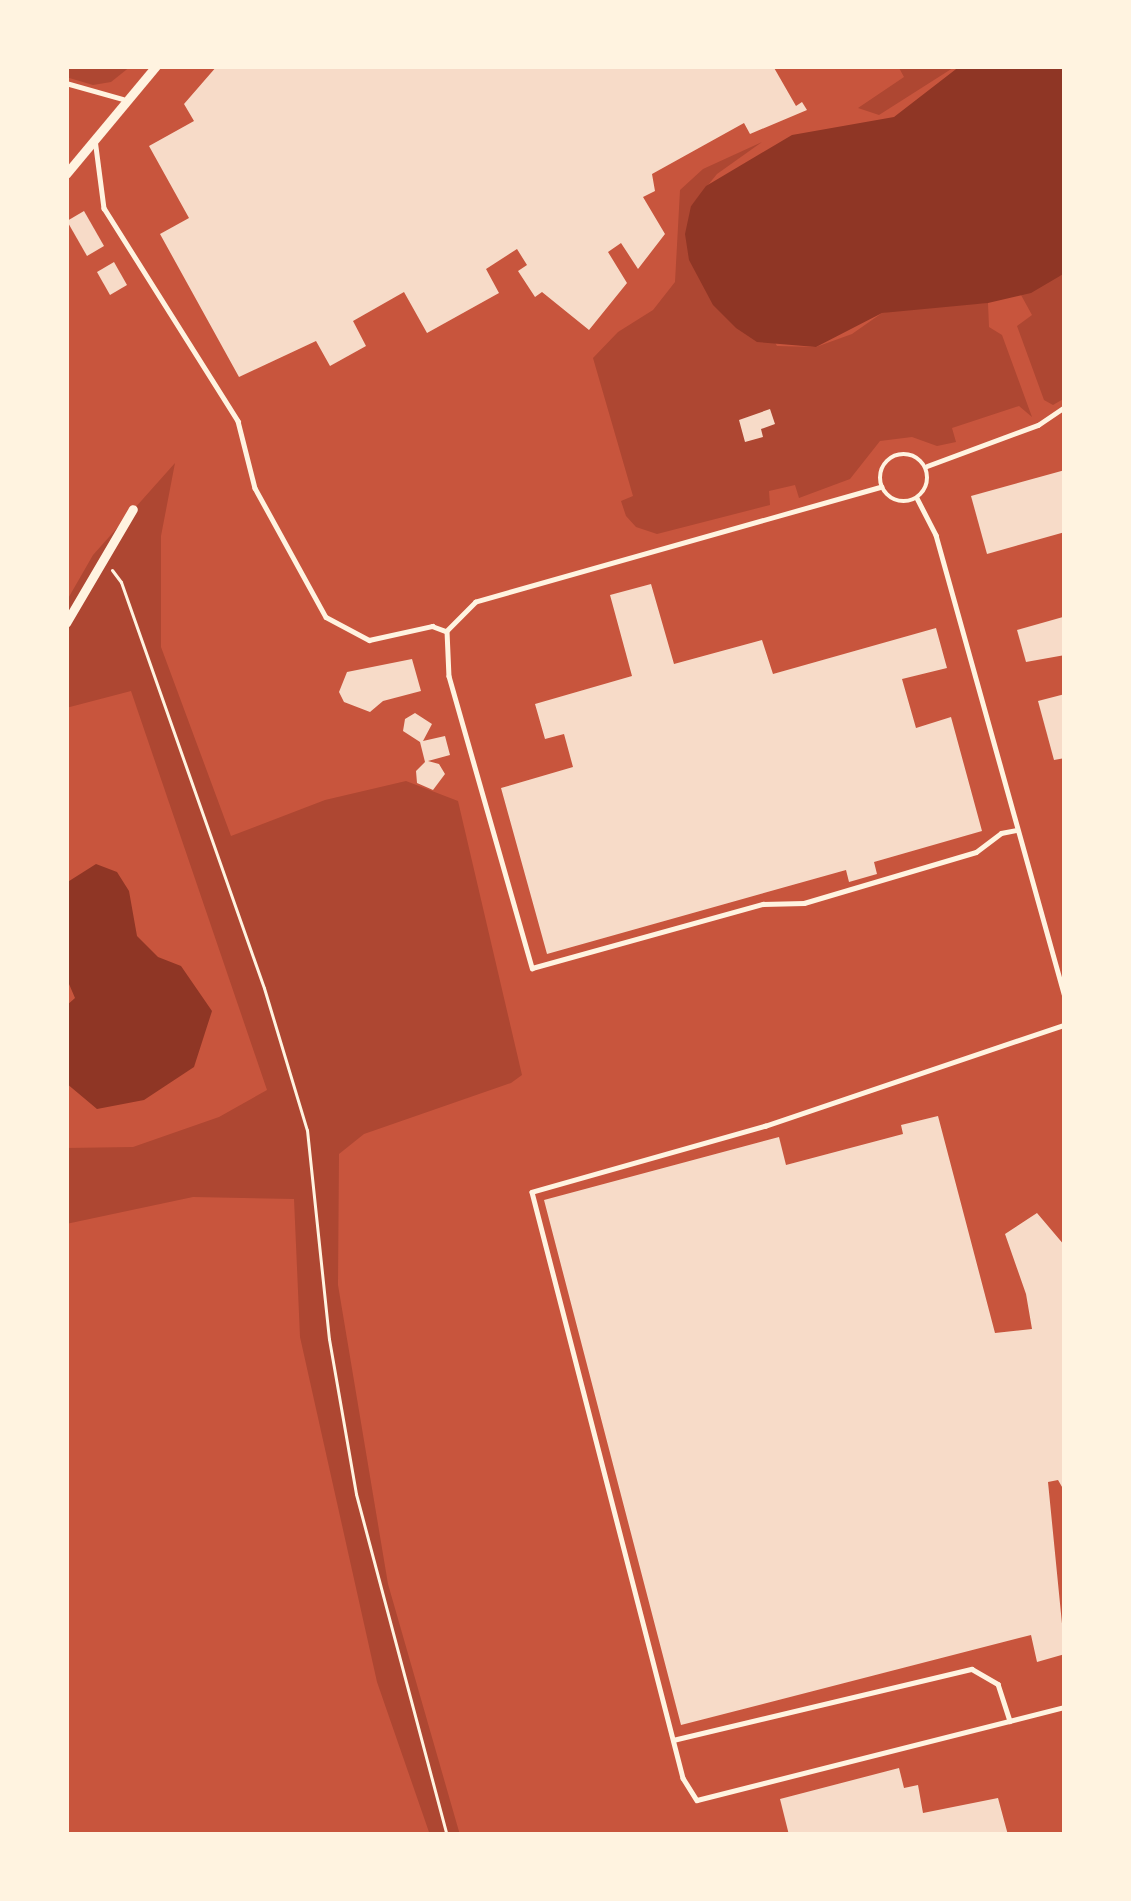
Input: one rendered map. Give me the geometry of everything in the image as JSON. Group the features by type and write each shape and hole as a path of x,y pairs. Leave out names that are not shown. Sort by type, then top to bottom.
{"street":[{"path":"66,173 156,66"},
{"path":"66,623 133,508"}],"lane":[{"path":"66,83 129,100"},
{"path":"95,140 104,208 238,421 255,488 326,617 369,640 432,626 447,631"},
{"path":"926,467 1038,425 1065,407"},
{"path":"893,455 915,455 926,467 928,483 917,498 893,500 882,487 880,472 893,455"},
{"path":"882,487 476,602 447,631 449,676 532,968 763,904 804,903 976,851 1001,833 1017,830"},
{"path":"917,498 936,535 1065,998"},
{"path":"1065,1025 766,1126 532,1192 683,1778 697,1800 1065,1707"},
{"path":"673,1740 972,1669 998,1684 1010,1721"}],"path":[{"path":"104,558 121,582 264,988 307,1130 328,1340 356,1494 447,1835"}],"shaded area":[{"path":"66,66 131,66 111,82 93,85 66,77"},
{"path":"898,66 956,66 879,115 858,108 904,77"},
{"path":"960,66 1065,66 1065,273 1031,293 988,303 882,313 816,347 757,342 736,328 713,305 689,260 685,234 691,206 706,186 792,135 894,117"},
{"path":"762,142 717,174 691,206 777,346 816,347 852,334 882,313 908,307 988,303 989,327 1002,335 1032,417 1019,406 952,428 956,442 937,446 912,437 880,441 850,479 799,498 795,485 769,491 770,505 657,534 636,527 626,516 621,501 633,496 593,358 618,332 653,310 675,282 680,190 703,169"},
{"path":"1065,273 1065,398 1053,405 1044,400 1017,326 1032,315 1021,295"},
{"path":"175,463 161,536 161,647 231,836 325,800 406,781 458,801 522,1075 511,1083 364,1134 339,1154 338,1285 388,1584 460,1835 430,1835 377,1682 300,1337 294,1199 193,1197 66,1224 66,1148 133,1147 219,1117 267,1090 131,691 66,708 66,602 93,555"},
{"path":"96,864 117,872 129,891 137,936 158,957 181,966 212,1011 194,1067 144,1100 97,1109 66,1083 66,1006 75,998 66,977 66,883"}],"building":[{"path":"217,66 773,66 796,106 802,102 807,110 750,134 744,123 652,174 655,191 643,197 665,234 638,269 621,243 608,252 627,283 589,330 542,292 535,297 518,271 527,265 517,249 486,269 499,293 427,333 404,292 353,321 366,346 330,366 316,341 239,377 160,234 189,218 149,146 194,121 184,104"},
{"path":"84,211 104,246 87,256 67,221"},
{"path":"114,262 127,285 110,295 97,272"},
{"path":"770,409 775,424 761,429 763,437 745,442 739,420"},
{"path":"1065,470 1065,532 987,554 971,496"},
{"path":"651,584 674,664 762,640 773,674 936,628 947,668 902,679 916,728 951,717 982,831 874,862 877,874 849,882 846,870 547,954 501,788 573,767 564,734 545,739 535,704 632,676 610,595"},
{"path":"1063,617 1065,655 1026,662 1017,630"},
{"path":"412,659 421,691 383,701 370,712 344,702 339,692 347,672"},
{"path":"1065,694 1065,758 1054,760 1038,701"},
{"path":"415,713 432,724 423,741 445,736 450,755 428,761 439,764 445,774 433,790 417,783 416,771 425,762 420,742 403,731 405,719"},
{"path":"938,1116 995,1333 1032,1329 1026,1294 1005,1234 1037,1213 1065,1246 1065,1492 1058,1480 1048,1482 1065,1654 1037,1662 1031,1635 681,1725 544,1200 779,1137 786,1165 903,1134 901,1125"},
{"path":"899,1768 904,1788 918,1785 923,1813 998,1798 1008,1835 789,1835 780,1799"}]}
